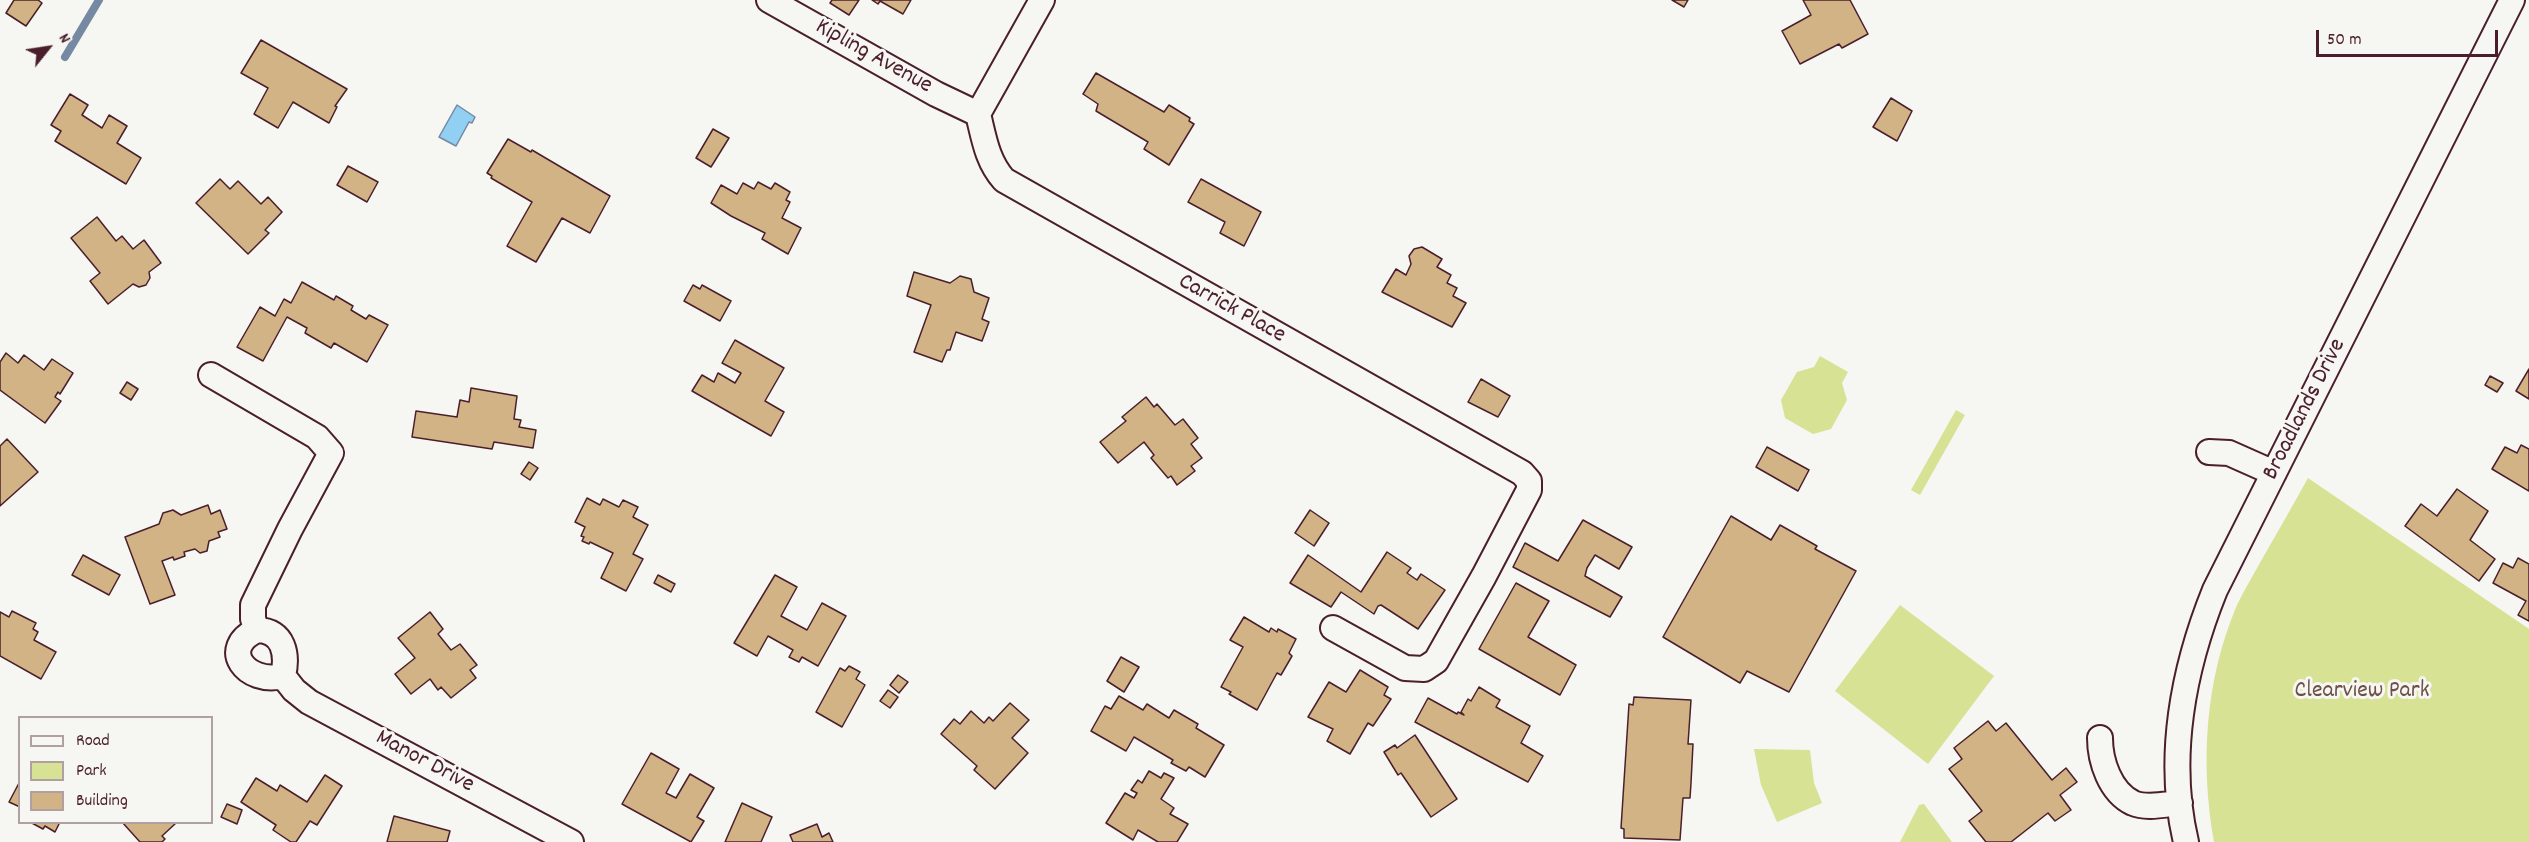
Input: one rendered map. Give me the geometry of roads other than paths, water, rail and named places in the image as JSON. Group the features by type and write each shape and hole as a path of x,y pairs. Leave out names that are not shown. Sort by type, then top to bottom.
{"street":[{"name":"Kipling Avenue","path":"769,0 936,94 978,114"},
{"path":"978,114 1042,0"},
{"name":"Broadlands Drive","path":"2186,842 2180,803 2179,728 2191,656 2215,590 2512,0"},
{"name":"Carrick Place","path":"978,114 986,150 994,168 1004,180 1525,477 1529,490 1485,576 1436,661 1424,669 1406,668 1333,628"},
{"path":"212,375 317,437 331,453 253,605 253,619 257,630"},
{"path":"2209,452 2229,453 2274,473"},
{"path":"257,630 268,630 281,642 285,652 283,676 259,677 246,669 240,661 238,652 245,637 257,630"},
{"name":"Manor Drive","path":"283,676 294,690 309,702 571,842"},
{"path":"2100,738 2100,753 2104,768 2111,781 2133,803 2150,805 2180,803"}],"water":[{"path":"457,105 475,117 472,123 469,122 456,146 439,137"}],"waterway":[{"path":"65,57 99,0"}],"park label":[{"name":"Clearview Park","path":"2362,693"}]}
